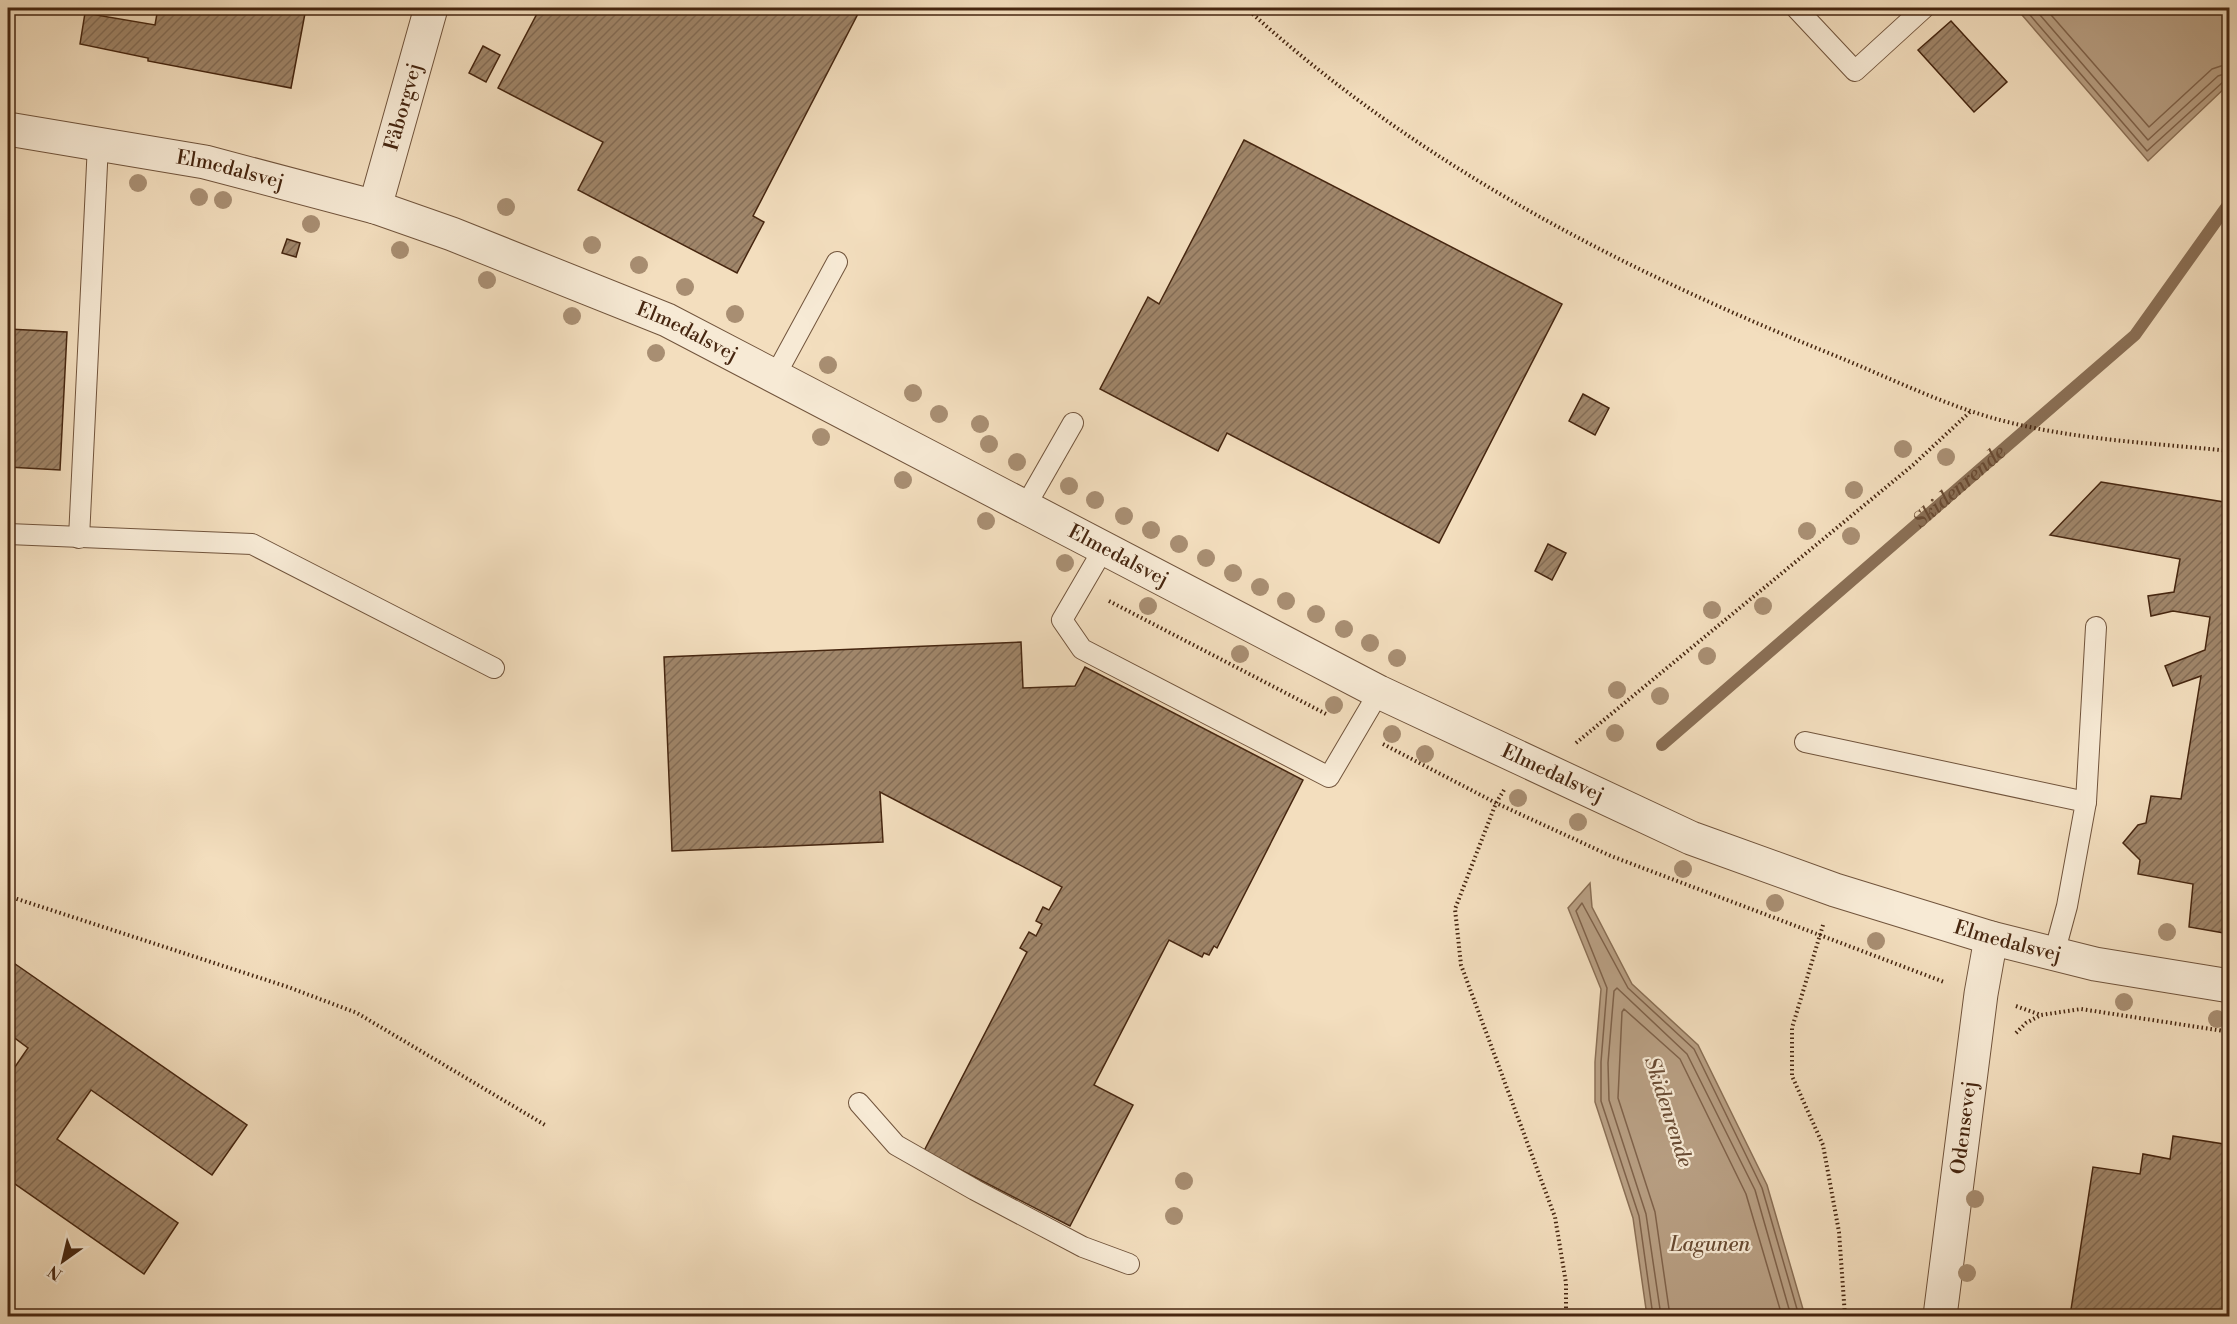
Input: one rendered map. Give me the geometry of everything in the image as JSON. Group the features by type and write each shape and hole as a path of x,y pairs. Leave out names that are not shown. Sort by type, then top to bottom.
{"street":[{"name":"Fåborgvej","path":"375,207 431,8"},
{"name":"Elmedalsvej","path":"8,129 205,162 375,207 452,234 667,320 1379,692 1691,838 1835,890 1991,938 2095,964 2229,986"},
{"name":"Odensevej","path":"1940,1317 1981,994 1991,938"}],"lane":[{"path":"1796,8 1855,71 1924,8"},
{"path":"79,538 98,144"},
{"path":"775,376 837,262"},
{"path":"1025,507 1073,423"},
{"path":"8,534 252,544 494,668"},
{"path":"1104,548 1062,620 1082,649 1329,777 1379,692"},
{"path":"2054,954 2067,906 2086,802 2096,627"},
{"path":"1805,742 2086,802"},
{"path":"860,1103 896,1145 1083,1247 1129,1264"}],"path":[{"path":"1246,8 1290,47 1422,145 1558,229 1726,312 1971,411 1999,420 2064,434 2229,451"},
{"path":"1543,770 1913,465 1971,411"},
{"path":"1496,803 1455,909 1461,965 1555,1217 1566,1283 1566,1317"},
{"path":"1835,890 1792,1028 1792,1076 1823,1145 1839,1232 1845,1317"},
{"path":"8,896 288,987 357,1013 545,1125"},
{"path":"2041,1015 2081,1009 2229,1032"}],"water":[{"path":"2016,8 2229,8 2229,84 2148,161"},
{"name":"Lagunen","path":"1590,883 1592,907 1632,984 1698,1045 1767,1185 1805,1316 1647,1316 1633,1218 1595,1102 1595,1062 1601,989 1568,908"}],"building":[{"path":"158,8 306,8 291,88 148,61 148,58 80,44 85,13 155,25"},
{"path":"540,8 861,8 753,216 764,222 737,273 578,190 603,142 498,88"},
{"path":"1951,21 2007,82 1974,112 1918,50"},
{"path":"483,46 500,55 486,82 469,73"},
{"path":"1244,140 1562,304 1439,543 1227,433 1218,451 1100,389 1148,297 1159,304"},
{"path":"287,239 300,243 296,257 282,253"},
{"path":"8,329 67,332 60,470 8,467"},
{"path":"1583,394 1609,408 1595,435 1569,421"},
{"path":"2101,482 2230,503 2230,934 2189,927 2193,884 2138,874 2140,860 2123,843 2138,825 2146,823 2151,796 2181,799 2201,676 2173,686 2165,666 2205,650 2210,617 2173,611 2151,616 2148,596 2174,592 2180,559 2050,535"},
{"path":"1548,544 1566,553 1552,580 1535,571"},
{"path":"1021,642 1023,688 1075,686 1085,667 1303,780 1217,948 1214,946 1209,955 1204,953 1202,957 1169,940 1094,1085 1133,1105 1070,1226 924,1151 1027,952 1020,948 1029,932 1036,936 1042,924 1036,921 1043,907 1049,910 1062,887 880,792 883,842 672,851 664,657"},
{"path":"8,959 247,1125 212,1175 91,1090 57,1139 178,1223 144,1274 8,1179 8,1077 28,1048 8,1033"},
{"path":"2173,1136 2230,1145 2230,1316 2070,1316 2093,1167 2140,1174 2143,1154 2170,1159"}],"waterway":[{"name":"Skidenrende","path":"1662,745 2135,335 2230,202"}]}
